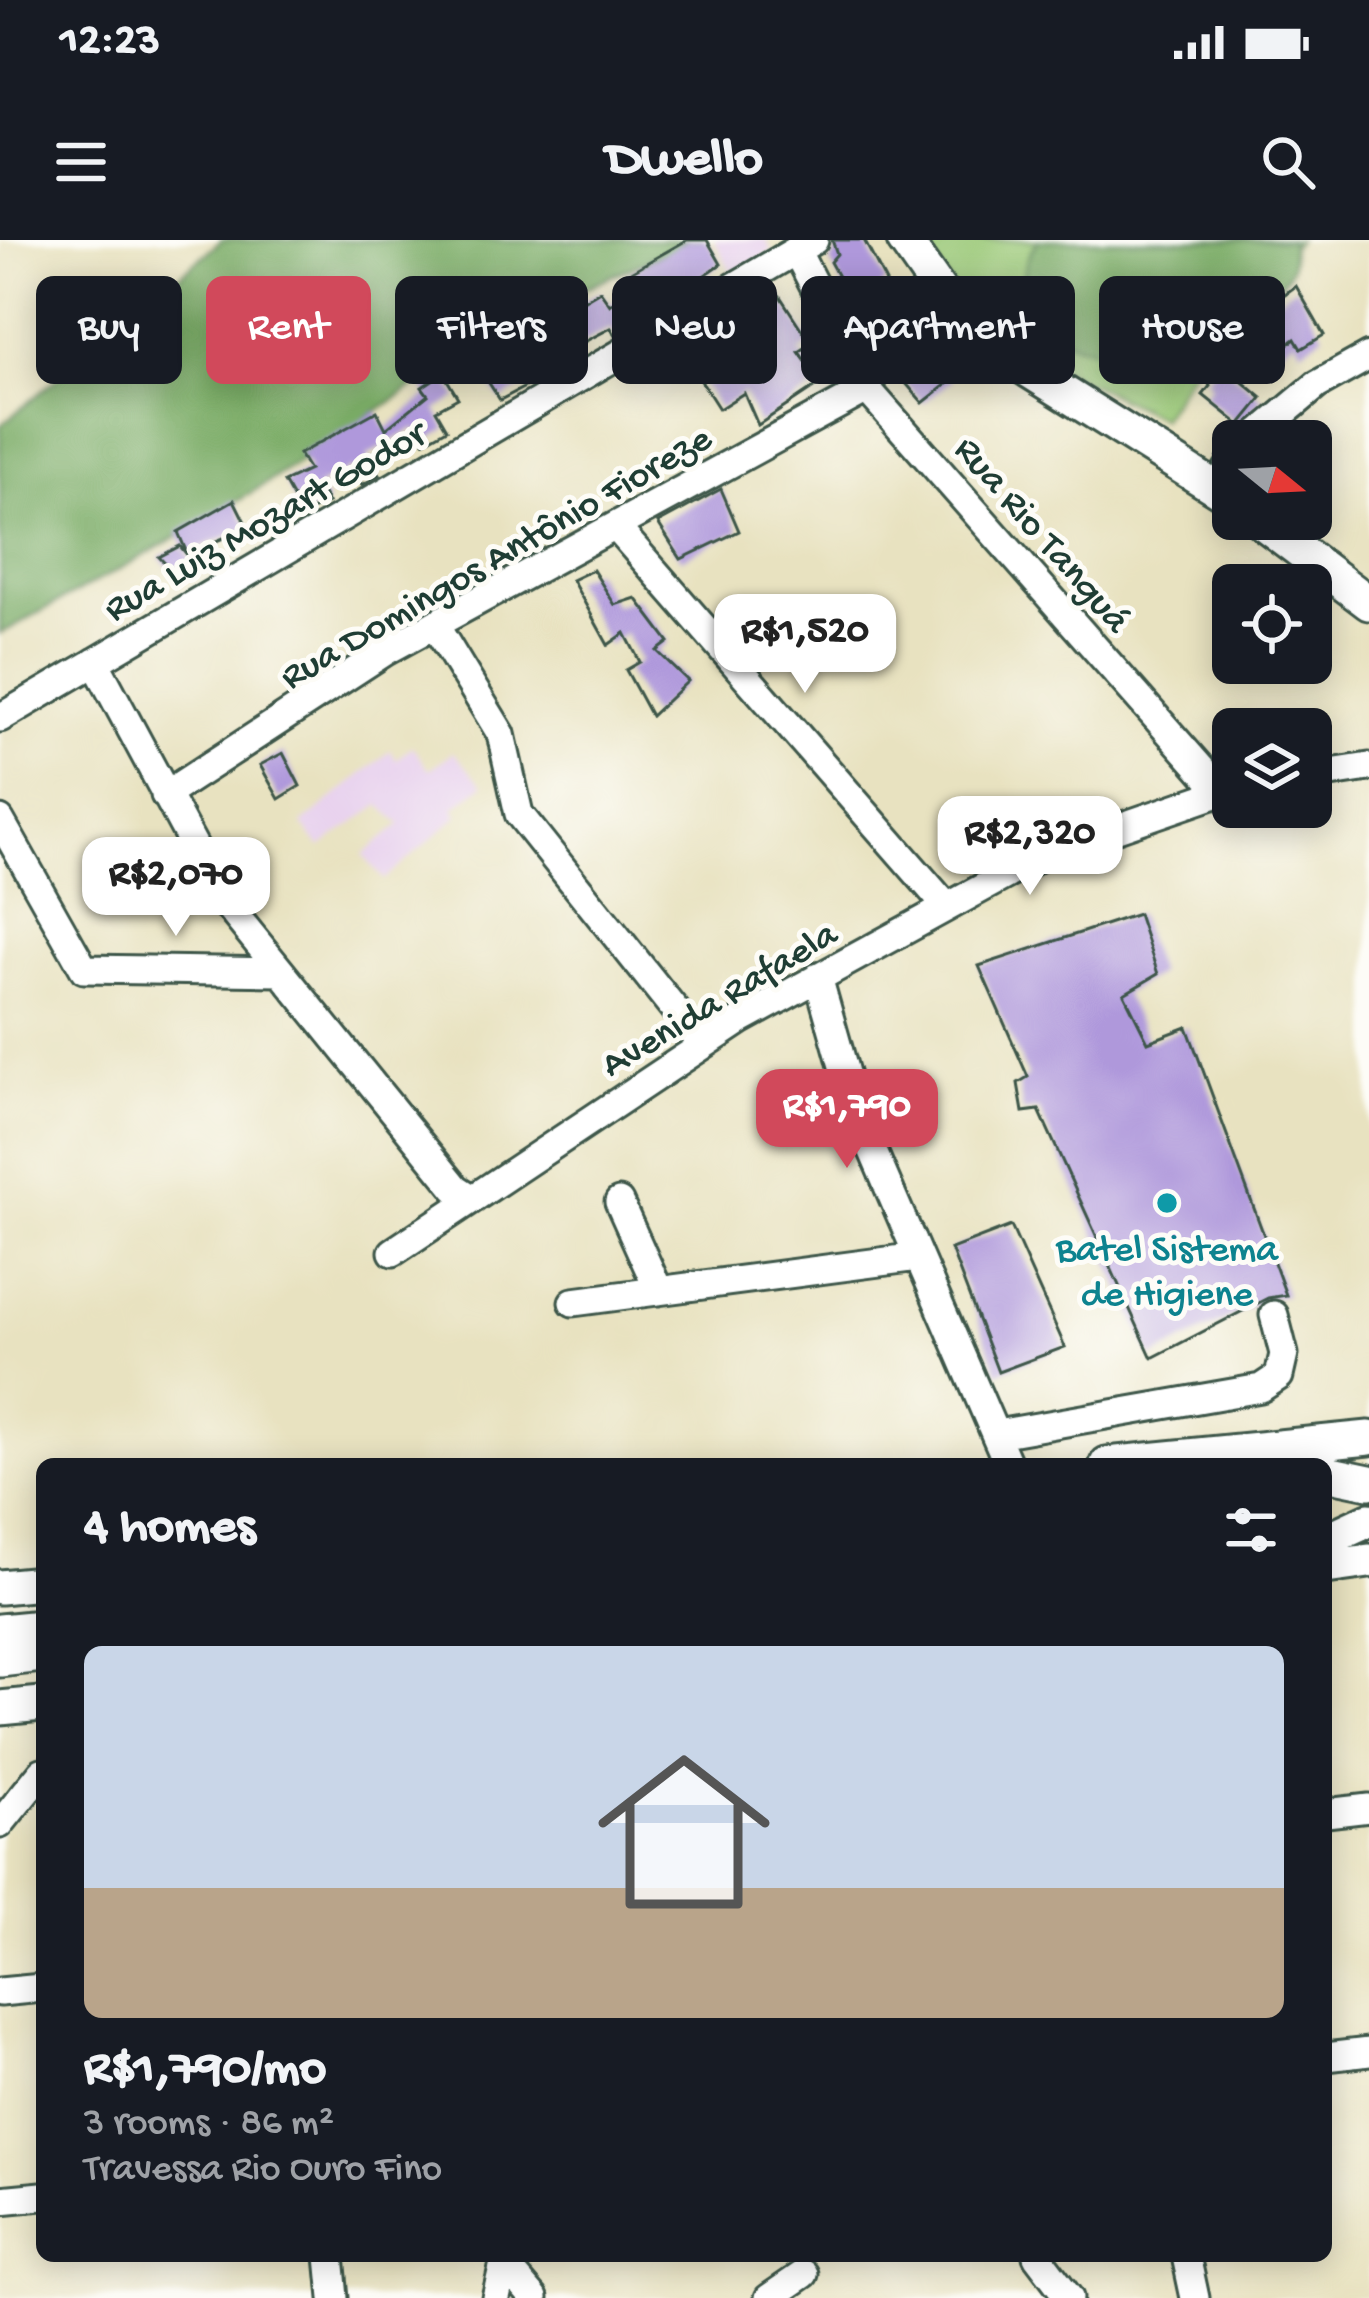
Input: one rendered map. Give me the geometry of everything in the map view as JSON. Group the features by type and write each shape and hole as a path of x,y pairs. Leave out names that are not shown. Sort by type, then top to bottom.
{"main road":[{"path":"914,243 969,333 1212,473"},
{"path":"1286,540 1369,603"},
{"path":"1176,1458 1369,1438"},
{"path":"1233,1453 1257,1458"},
{"path":"1332,1475 1369,1485"},
{"path":"1332,1490 1369,1485"},
{"path":"1332,1513 1369,1508"},
{"path":"1332,1537 1369,1520"},
{"path":"1332,1566 1369,1561"},
{"path":"0,1587 36,1584"},
{"path":"0,1631 36,1628"},
{"path":"0,1660 36,1656"},
{"path":"0,1708 36,1705"}],"street":[{"name":"Rua Rio Tanguá","path":"805,245 867,389 1212,773"},
{"name":"Rua Luiz Mozart Godor","path":"0,718 805,245"},
{"path":"1275,420 1317,385 1369,356"},
{"name":"Rua Domingos Antônio Fioreze","path":"165,795 386,651 436,628 867,389"},
{"path":"616,526 947,907"},
{"path":"436,628 501,734 520,814 703,1045"},
{"path":"94,662 223,900 456,1188 473,1198"},
{"path":"1332,772 1369,766"},
{"name":"Avenida Rafaela","path":"393,1252 703,1045 818,977 1048,852 1212,794"},
{"path":"0,820 83,969 281,972"},
{"path":"818,977 856,1112 1006,1458"},
{"path":"619,1202 659,1291"},
{"path":"573,1302 918,1257"},
{"path":"997,1434 1261,1388 1279,1376 1284,1354 1274,1316"},
{"path":"0,1825 36,1780"},
{"path":"1332,1812 1369,1808"},
{"path":"0,1992 36,1989"},
{"path":"1332,2056 1369,2052"},
{"path":"0,2200 36,2197"},
{"path":"331,2262 334,2298"},
{"path":"496,2298 504,2262"},
{"path":"507,2262 534,2298"},
{"path":"1041,2262 1069,2298"},
{"path":"1187,2262 1195,2298"},
{"path":"769,2298 804,2274"}],"shaded area":[{"path":"714,240 766,240 772,251 733,275"},
{"path":"412,746 429,770 453,752 483,785 454,808 458,816 384,880 363,855 401,824 380,805 320,847 302,824 391,750 396,760"}],"green space":[{"path":"222,240 704,240 588,287 588,276 395,276 395,384 419,384 204,521 0,634 0,426 50,384 182,384 179,276"},
{"path":"922,240 1298,240 1265,276 1099,276 1099,384 1183,384 1161,418 1075,376 1075,276 945,276"},
{"path":"1039,240 1290,240 1292,264 1285,277 1099,276 1099,350 1075,344 1075,276 1023,276"}],"building":[{"path":"687,240 707,240 721,264 704,276 627,274"},
{"path":"832,240 864,240 883,276 838,276 830,262 837,254"},
{"path":"1296,286 1324,335 1301,349 1295,339 1285,347 1285,294"},
{"path":"600,291 610,305 612,330 588,340 588,298"},
{"path":"777,292 801,329 801,384 820,384 758,425 744,393 719,409 703,384 777,384"},
{"path":"450,384 458,398 436,410 447,429 424,442 415,428 367,456 379,475 362,485 352,468 318,486 328,503 302,514 284,482 309,470 299,454 377,411 386,429 428,395 422,387"},
{"path":"490,384 531,384 500,400"},
{"path":"907,384 947,384 923,403"},
{"path":"1245,384 1262,398 1244,420 1234,420 1203,395 1210,386"},
{"path":"721,489 739,531 681,559 658,523"},
{"path":"234,500 248,528 187,553 178,532"},
{"path":"180,546 197,567 180,579 159,557"},
{"path":"593,570 615,605 636,598 669,642 657,651 688,681 651,716 626,670 640,662 625,633 608,645 572,580"},
{"path":"283,753 300,786 279,799 260,765"},
{"name":"Batel Sistema de Higiene","path":"1138,914 1158,974 1124,994 1148,1042 1187,1027 1286,1295 1268,1298 1152,1358 1039,1110 1023,1112 1018,1083 1028,1077 979,966"},
{"path":"1011,1226 1065,1347 998,1372 951,1249"}],"place":[{"name":"Batel Sistema de Higiene","path":"1167,1203"}]}
